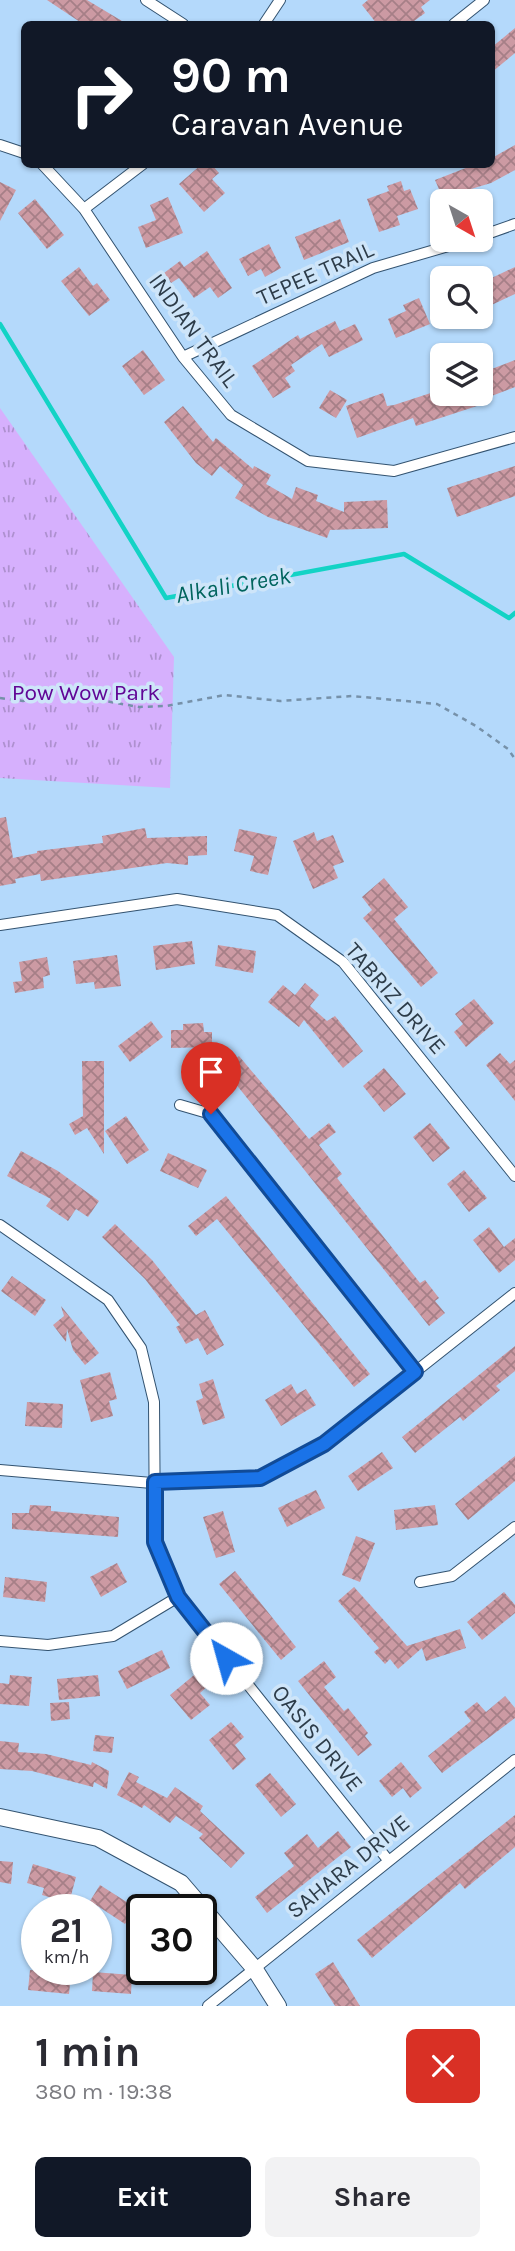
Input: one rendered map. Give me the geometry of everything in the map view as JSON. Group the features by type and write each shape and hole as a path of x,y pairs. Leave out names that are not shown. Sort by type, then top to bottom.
{"main road":[{"path":"0,1817 98,1838 181,1883 254,1968 278,2006"}],"street":[{"path":"146,0 178,21"},
{"path":"266,21 280,0"},
{"path":"458,21 484,0"},
{"path":"0,145 21,152"},
{"name":"INDIAN TRAIL","path":"46,168 84,209 183,357 231,415 308,461 394,471 515,438"},
{"path":"84,209 138,168"},
{"path":"494,231 515,224"},
{"name":"TEPEE TRAIL","path":"183,357 373,268 430,251"},
{"name":"TABRIZ DRIVE","path":"0,925 177,899 277,915 344,962 515,1176"},
{"path":"180,1105 211,1114 415,1372"},
{"name":"OASIS DRIVE","path":"0,1225 108,1300 141,1348 154,1402 155,1542 178,1597 388,1860"},
{"path":"0,1470 155,1482 260,1478 324,1444 515,1293"},
{"path":"420,1582 452,1576 515,1527"},
{"path":"0,1640 48,1645 113,1636 178,1597"},
{"name":"SAHARA DRIVE","path":"208,2006 515,1760"}],"path":[{"path":"0,698 23,701 66,694 139,707 166,706 225,695 280,701 352,696 436,704 476,726 508,749 515,759"}],"green space":[{"name":"Pow Wow Park","path":"0,408 174,657 170,788 0,778"}],"building":[{"path":"47,0 87,0 122,21 78,21"},
{"path":"368,0 430,0 421,7 425,13 414,21 375,21 362,5"},
{"path":"515,28 515,53 495,70 495,45"},
{"path":"515,145 515,170 491,183 471,189 439,189 435,180 466,168 495,168 495,156"},
{"path":"197,168 215,168 219,173 212,179 225,193 204,212 179,184"},
{"path":"401,181 404,191 410,189 418,209 397,216 400,225 379,232 367,199 389,191 387,186"},
{"path":"0,182 16,190 0,221"},
{"path":"168,197 183,233 146,248 138,227 156,220 150,205"},
{"path":"35,199 64,235 47,249 18,213"},
{"path":"340,219 349,242 304,260 295,237"},
{"path":"269,244 281,268 265,277 261,269 248,276 239,259"},
{"path":"207,251 232,288 218,298 210,287 194,298 179,278 171,283 164,273 180,261 184,267"},
{"path":"79,267 93,286 97,283 110,300 89,316 61,281"},
{"path":"515,267 515,294 493,304 493,277"},
{"path":"419,298 430,324 396,338 388,319 406,311 403,305"},
{"path":"335,321 340,331 355,324 363,340 329,357 322,344 291,365 295,371 285,378 291,387 273,398 252,366 298,335 300,339"},
{"path":"143,350 165,380 144,395 122,366"},
{"path":"515,360 515,387 493,395 493,368"},
{"path":"330,390 347,400 336,418 319,408"},
{"path":"383,393 387,406 430,393 430,406 477,406 416,426 413,418 357,438 346,406"},
{"path":"183,406 213,442 216,438 253,469 254,466 271,475 266,484 292,499 296,487 318,495 316,501 344,512 344,502 387,500 388,528 330,530 327,538 268,517 235,498 243,485 220,466 212,476 196,463 164,422"},
{"path":"515,466 515,496 457,517 447,488"},
{"path":"6,817 13,858 37,851 103,843 102,836 145,828 147,838 207,836 207,855 188,856 188,865 167,863 41,881 40,874 15,879 16,883 0,886 0,818"},
{"path":"239,829 277,837 268,875 250,871 254,856 234,851"},
{"path":"314,832 317,841 333,835 344,862 333,866 338,878 313,889 293,841"},
{"path":"384,878 408,907 394,919 438,973 421,987 363,918 372,910 362,897"},
{"path":"192,941 195,964 156,970 153,946"},
{"path":"218,945 256,951 253,973 215,966"},
{"path":"117,955 121,986 95,989 94,982 76,984 73,961"},
{"path":"47,957 50,975 43,977 44,988 15,993 13,982 22,981 19,962"},
{"path":"305,983 319,995 310,1006 327,1021 335,1016 363,1051 343,1068 304,1020 299,1027 268,1002 283,985 295,995"},
{"path":"474,999 494,1023 466,1047 454,1032 463,1024 455,1014"},
{"path":"151,1021 163,1037 130,1062 118,1046"},
{"path":"203,1023 204,1032 212,1032 212,1047 171,1048 171,1030 183,1030 183,1024"},
{"path":"500,1053 510,1064 515,1060 515,1101 486,1065"},
{"path":"239,1056 309,1139 329,1123 336,1132 319,1145 342,1174 337,1178 420,1283 425,1280 439,1298 435,1301 445,1313 429,1326 223,1068"},
{"path":"82,1061 104,1061 104,1154 87,1128 75,1135 69,1124 83,1116"},
{"path":"384,1068 406,1094 384,1112 363,1086"},
{"path":"126,1116 149,1150 127,1164 105,1131"},
{"path":"430,1123 450,1148 433,1162 413,1137"},
{"path":"21,1151 58,1171 99,1201 88,1217 76,1209 68,1221 46,1206 51,1199 7,1176"},
{"path":"168,1153 207,1170 198,1188 160,1171"},
{"path":"464,1170 487,1198 469,1212 447,1184"},
{"path":"226,1196 370,1374 354,1387 217,1219 196,1236 188,1226"},
{"path":"115,1224 152,1260 196,1315 205,1310 224,1345 207,1355 198,1338 186,1344 176,1327 180,1325 145,1279 102,1237"},
{"path":"489,1227 504,1247 515,1238 515,1260 499,1273 473,1240"},
{"path":"12,1276 46,1300 35,1316 1,1291"},
{"path":"61,1306 99,1353 85,1365 73,1350 67,1329 66,1342 53,1325 64,1316"},
{"path":"515,1346 515,1371 496,1386 500,1390 463,1421 460,1417 415,1453 402,1437"},
{"path":"110,1372 117,1399 109,1401 113,1416 91,1422 80,1380"},
{"path":"213,1379 225,1418 203,1425 196,1401 203,1398 199,1384"},
{"path":"291,1384 297,1394 306,1389 316,1405 281,1426 265,1400"},
{"path":"27,1402 63,1404 62,1428 25,1426"},
{"path":"382,1452 393,1468 358,1491 348,1476"},
{"path":"515,1456 515,1481 468,1520 455,1504"},
{"path":"316,1490 325,1508 287,1527 278,1508"},
{"path":"30,1505 51,1506 51,1511 119,1517 118,1537 12,1529 12,1513 29,1513"},
{"path":"435,1505 438,1525 396,1530 394,1510"},
{"path":"223,1511 235,1552 216,1558 203,1517"},
{"path":"356,1536 375,1543 360,1582 342,1575"},
{"path":"117,1563 127,1582 101,1597 90,1577"},
{"path":"235,1571 296,1647 281,1660 219,1584"},
{"path":"5,1577 47,1582 45,1602 3,1597"},
{"path":"354,1587 407,1646 460,1629 466,1648 426,1661 422,1648 398,1669 390,1659 385,1664 374,1652 379,1648 338,1601"},
{"path":"504,1592 515,1605 515,1613 482,1640 467,1622"},
{"path":"162,1650 170,1668 127,1689 118,1671"},
{"path":"324,1661 336,1677 324,1687 344,1711 348,1708 368,1733 365,1736 372,1745 358,1756 298,1681"},
{"path":"199,1671 210,1684 200,1693 210,1705 191,1720 170,1695"},
{"path":"10,1675 32,1677 29,1706 0,1704 0,1683 9,1684"},
{"path":"98,1675 100,1696 59,1700 57,1679"},
{"path":"505,1696 515,1708 515,1718 442,1773 428,1756 471,1721 464,1712 477,1702 486,1712"},
{"path":"69,1702 70,1719 51,1721 50,1703"},
{"path":"231,1722 244,1737 235,1745 246,1759 233,1770 209,1740"},
{"path":"95,1735 114,1737 112,1753 93,1751"},
{"path":"0,1741 19,1743 18,1752 46,1754 91,1765 92,1762 109,1771 107,1789 94,1782 93,1787 32,1771 0,1769"},
{"path":"401,1762 422,1788 410,1798 403,1788 392,1797 379,1781"},
{"path":"129,1772 139,1777 136,1782 167,1798 175,1787 203,1806 200,1811 245,1853 231,1868 199,1838 203,1834 176,1816 170,1823 144,1805 142,1808 117,1795"},
{"path":"270,1773 296,1804 281,1817 255,1785"},
{"path":"515,1815 515,1847 465,1889 460,1883 372,1958 357,1940"},
{"path":"338,1831 351,1847 267,1913 255,1897 294,1866 284,1853 307,1834 318,1848"},
{"path":"0,1861 13,1862 11,1884 0,1882"},
{"path":"33,1864 76,1877 71,1894 42,1894 44,1888 27,1883"},
{"path":"100,1885 126,1902 125,1924 112,1915 112,1894 94,1894"},
{"path":"333,1962 360,2006 335,2006 315,1974"},
{"path":"112,1973 126,1975 126,1985 131,1985 131,1994 92,1991 92,1985 112,1985"},
{"path":"28,1985 70,1985 69,1994 28,1990"}],"waterway":[{"name":"Alkali Creek","path":"0,324 166,598 404,554 509,618 515,613"}],"route":[{"path":"211,1114 415,1372 324,1444 260,1478 155,1482 155,1542 178,1597 226,1658"}]}
